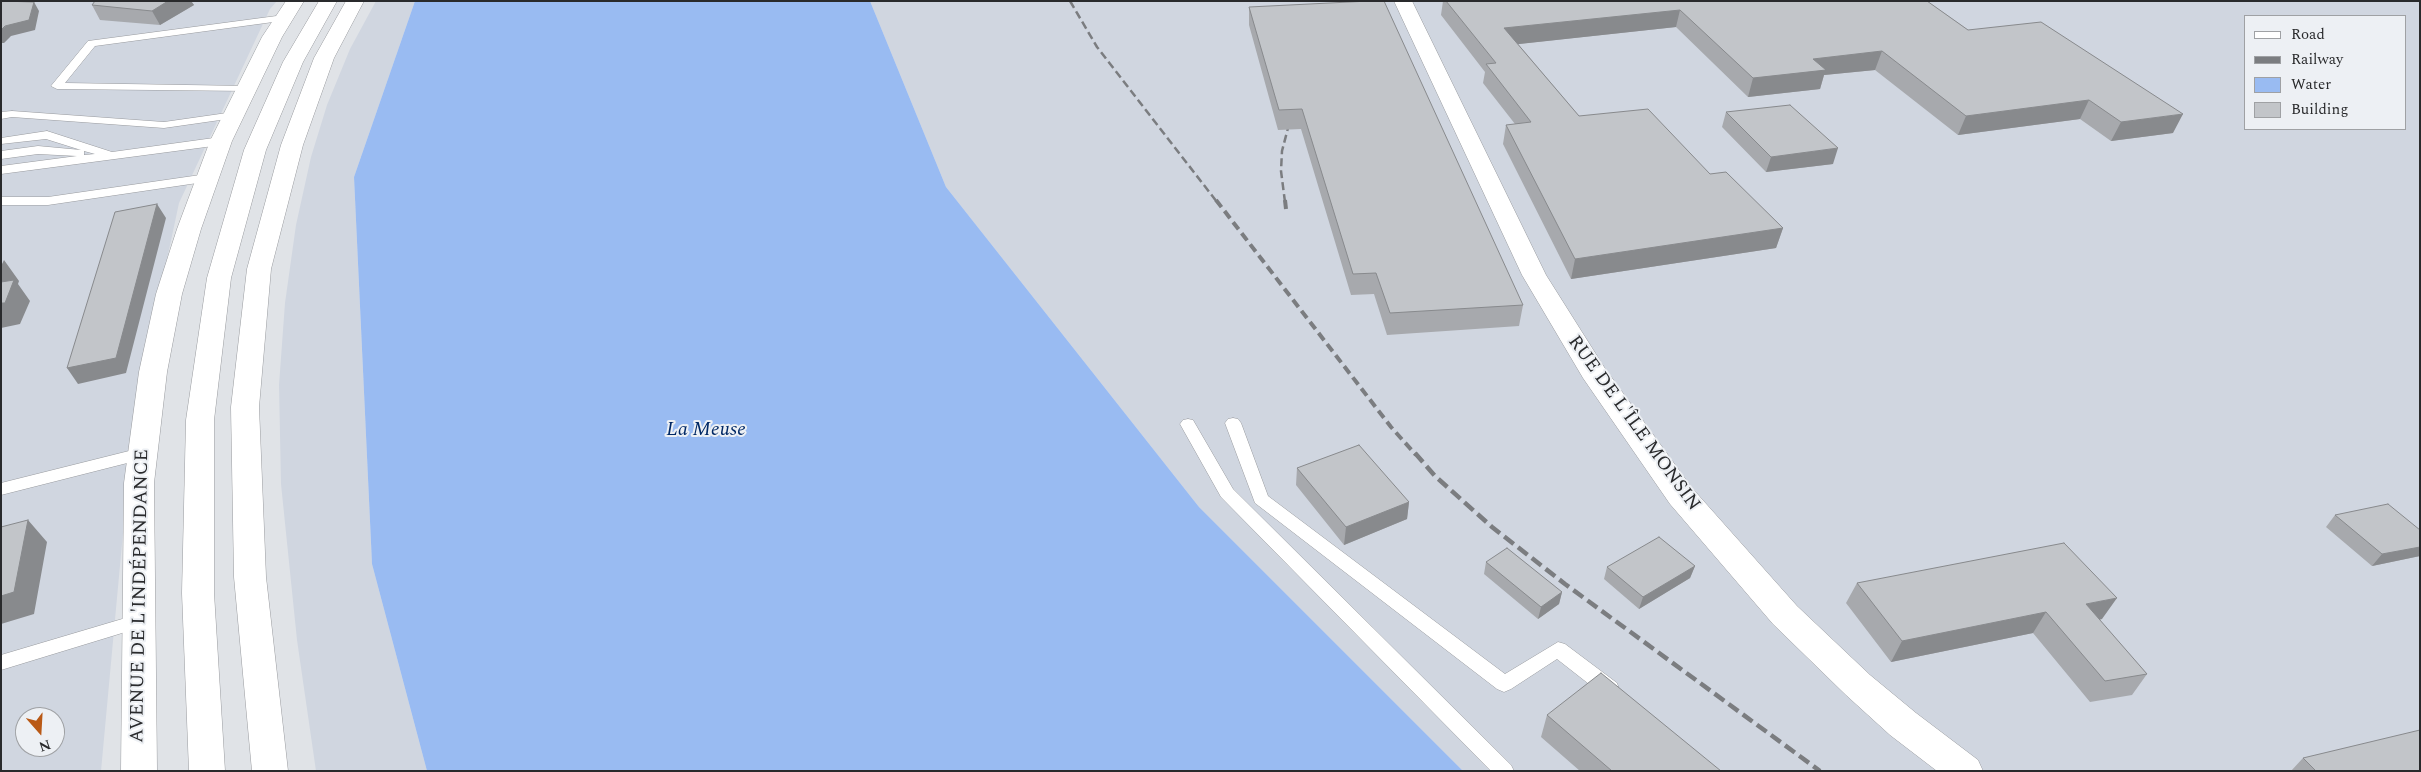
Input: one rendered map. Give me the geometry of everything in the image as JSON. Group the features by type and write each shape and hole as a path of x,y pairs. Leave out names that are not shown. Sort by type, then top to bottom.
{"main road":[{"path":"208,771 198,593 200,420 219,278 255,150 294,62 328,1"},
{"path":"270,771 250,577 245,407 259,269 292,145 324,58 355,1"},
{"name":"RUE DE L'ÎLE MONSIN","path":"1403,1 1534,275 1561,322 1638,438 1681,496 1785,616 1858,685 1903,724 1965,771"},
{"name":"AVENUE DE L'INDÉPENDANCE","path":"139,771 139,483 141,454 153,372 169,294 221,141 290,10"}],"lane":[{"path":"247,89 57,86 92,44 290,10"},
{"path":"1,106 166,120 234,115"},
{"path":"1,116 12,114 164,125 234,115"},
{"path":"2,141 47,135 114,156"},
{"path":"1,170 221,141"},
{"path":"1,148 43,142 114,156"},
{"path":"1,155 38,150 114,156"},
{"path":"1,162 34,157 114,156"},
{"path":"1,210 48,201 207,178"},
{"path":"1,192 48,201"},
{"path":"1,201 48,201"},
{"path":"1233,423 1261,499 1504,684 1558,649 1627,701"},
{"path":"1188,424 1228,493 1504,771"},
{"path":"1,489 141,454"},
{"path":"1,663 139,621"}],"shaded area":[{"path":"1,1 277,1 270,9 179,203 134,414 101,771 1,771"},
{"path":"376,1 415,1 354,177 372,564 427,771 316,771 297,640 281,484 279,385 285,303 296,225 311,157 327,105 350,49"},
{"path":"870,1 2420,1 2420,771 1463,771 1199,507 946,187"}],"water":[{"name":"La Meuse","path":"415,1 870,1 946,187 1199,507 1463,771 427,771 372,564 354,177"}],"building":[{"path":"1,1 34,2 29,20 5,26 1,30"},
{"path":"95,1 168,1 152,11 92,5"},
{"path":"1384,1 1523,305 1390,313 1376,273 1353,274 1302,109 1279,110 1249,7"},
{"path":"1446,1 1927,1 1968,30 2041,22 2183,114 2121,122 2089,100 1966,116 1882,51 1813,59 1826,70 1753,78 1680,10 1504,28 1579,116 1648,109 1710,174 1726,172 1783,228 1575,259 1506,125 1531,122 1486,64 1496,63"},
{"path":"1790,105 1838,148 1771,157 1726,112"},
{"path":"157,204 116,358 67,368 115,212"},
{"path":"14,280 5,303 1,303 1,282"},
{"path":"1359,445 1409,502 1346,527 1297,468"},
{"path":"2388,504 2420,530 2420,547 2382,554 2335,515"},
{"path":"28,520 14,592 1,596 1,527"},
{"path":"1659,537 1695,566 1643,597 1607,567"},
{"path":"2064,543 2117,598 2086,604 2147,674 2105,681 2046,612 1902,641 1857,583"},
{"path":"1507,548 1562,592 1541,607 1486,562"},
{"path":"1601,673 1721,771 1612,771 1547,715"},
{"path":"2420,730 2420,771 2316,771 2303,758"}],"railway":[{"path":"1070,1 1097,47 1217,202"},
{"path":"1285,202 1281,171 1282,151 1288,128"},
{"path":"1216,200 1391,427 1416,455"},
{"path":"1285,200 1286,209"},
{"path":"1415,453 1435,476 1492,527 1565,584 1820,771"}]}
